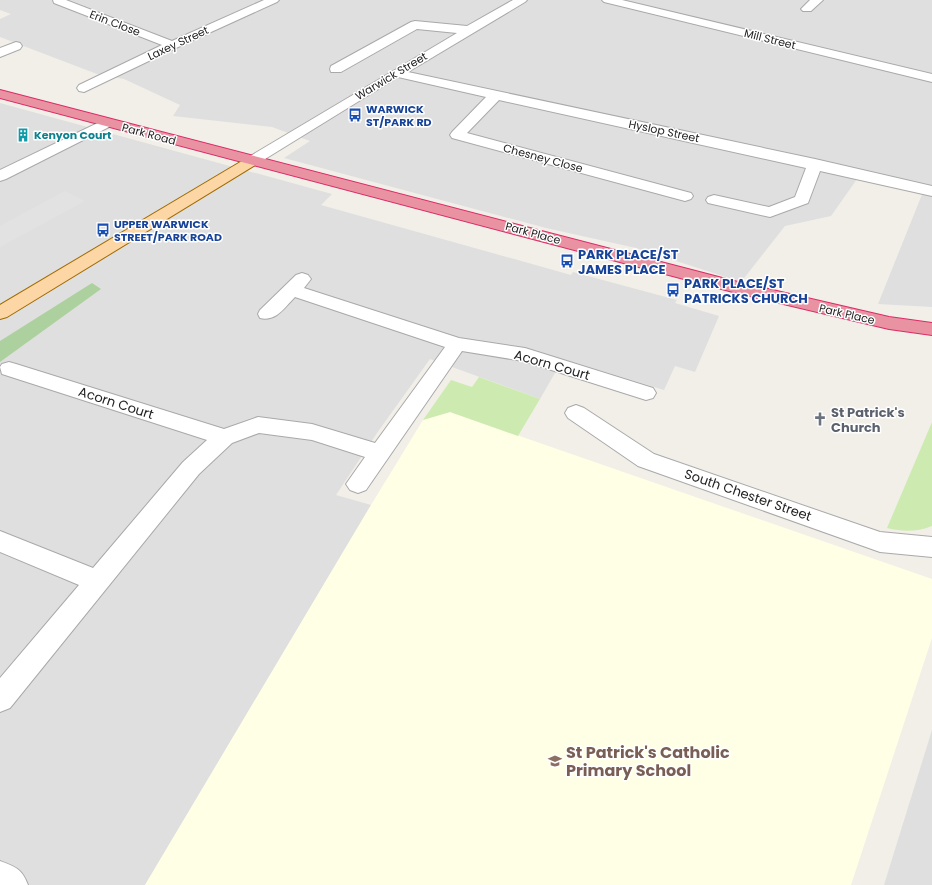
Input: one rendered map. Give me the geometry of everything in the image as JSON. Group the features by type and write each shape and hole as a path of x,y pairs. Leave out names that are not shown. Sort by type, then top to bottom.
{"highway":[{"name":"Park Road","path":"0,94 252,161"},
{"name":"Park Place","path":"252,161 356,186 747,290 889,323 932,329"}],"main road":[{"path":"0,313 252,161"}],"street":[{"name":"Laxey Street","path":"84,88 172,45 273,0"},
{"name":"Warwick Street","path":"252,161 396,73 521,0"},
{"name":"Mill Street","path":"608,0 932,78"},
{"path":"807,8 817,0"},
{"name":"Erin Close","path":"58,1 172,45"},
{"path":"336,68 415,25 468,30"},
{"path":"0,53 16,46"},
{"name":"Hyslop Street","path":"396,73 815,164 932,191"},
{"name":"Chesney Close","path":"497,94 457,135 685,196"},
{"path":"0,176 106,123"},
{"path":"714,200 770,212 802,200 815,164"},
{"name":"Acorn Court","path":"267,314 297,284 457,344 525,355 646,393"},
{"path":"358,484 457,344"},
{"name":"Acorn Court","path":"9,369 224,437"},
{"name":"South Chester Street","path":"576,413 646,460 880,542 932,547"},
{"path":"0,699 191,468 224,437 258,425 312,432 380,453"},
{"path":"0,541 98,581"},
{"path":"0,877 12,885"}],"shaded area":[{"path":"0,0 932,0 932,307 878,304 925,187 862,172 831,216 785,226 741,282 636,248 546,228 284,158 310,141 272,127 173,116 180,105 124,79 97,74 0,37 0,19 11,14 0,10"},
{"path":"0,103 332,194 321,205 571,275 573,272 677,300 675,303 719,316 695,372 675,366 664,390 563,359 540,399 430,359 377,433 336,495 371,505 145,885 0,885"},
{"path":"65,191 85,201 0,247 0,226"},
{"name":"St Patrick's Catholic Primary School","path":"450,412 932,579 932,638 851,885 145,885 423,420"},
{"path":"932,730 932,885 884,885"}],"green space":[{"path":"92,283 101,289 0,362 0,341"},
{"path":"479,377 540,399 518,436 450,412 423,420 451,380 472,387"},
{"path":"932,422 932,526 910,531 887,528"}],"place":[{"name":"WARWICK ST/PARK RD","path":"355,115"},
{"name":"Kenyon Court","path":"23,135"},
{"name":"UPPER WARWICK STREET/PARK ROAD","path":"103,230"},
{"name":"PARK PLACE/ST JAMES PLACE","path":"567,261"},
{"name":"PARK PLACE/ST PATRICKS CHURCH","path":"673,290"},
{"name":"St Patrick's Church","path":"820,419"},
{"name":"St Patrick's Catholic Primary School","path":"555,761"}]}
